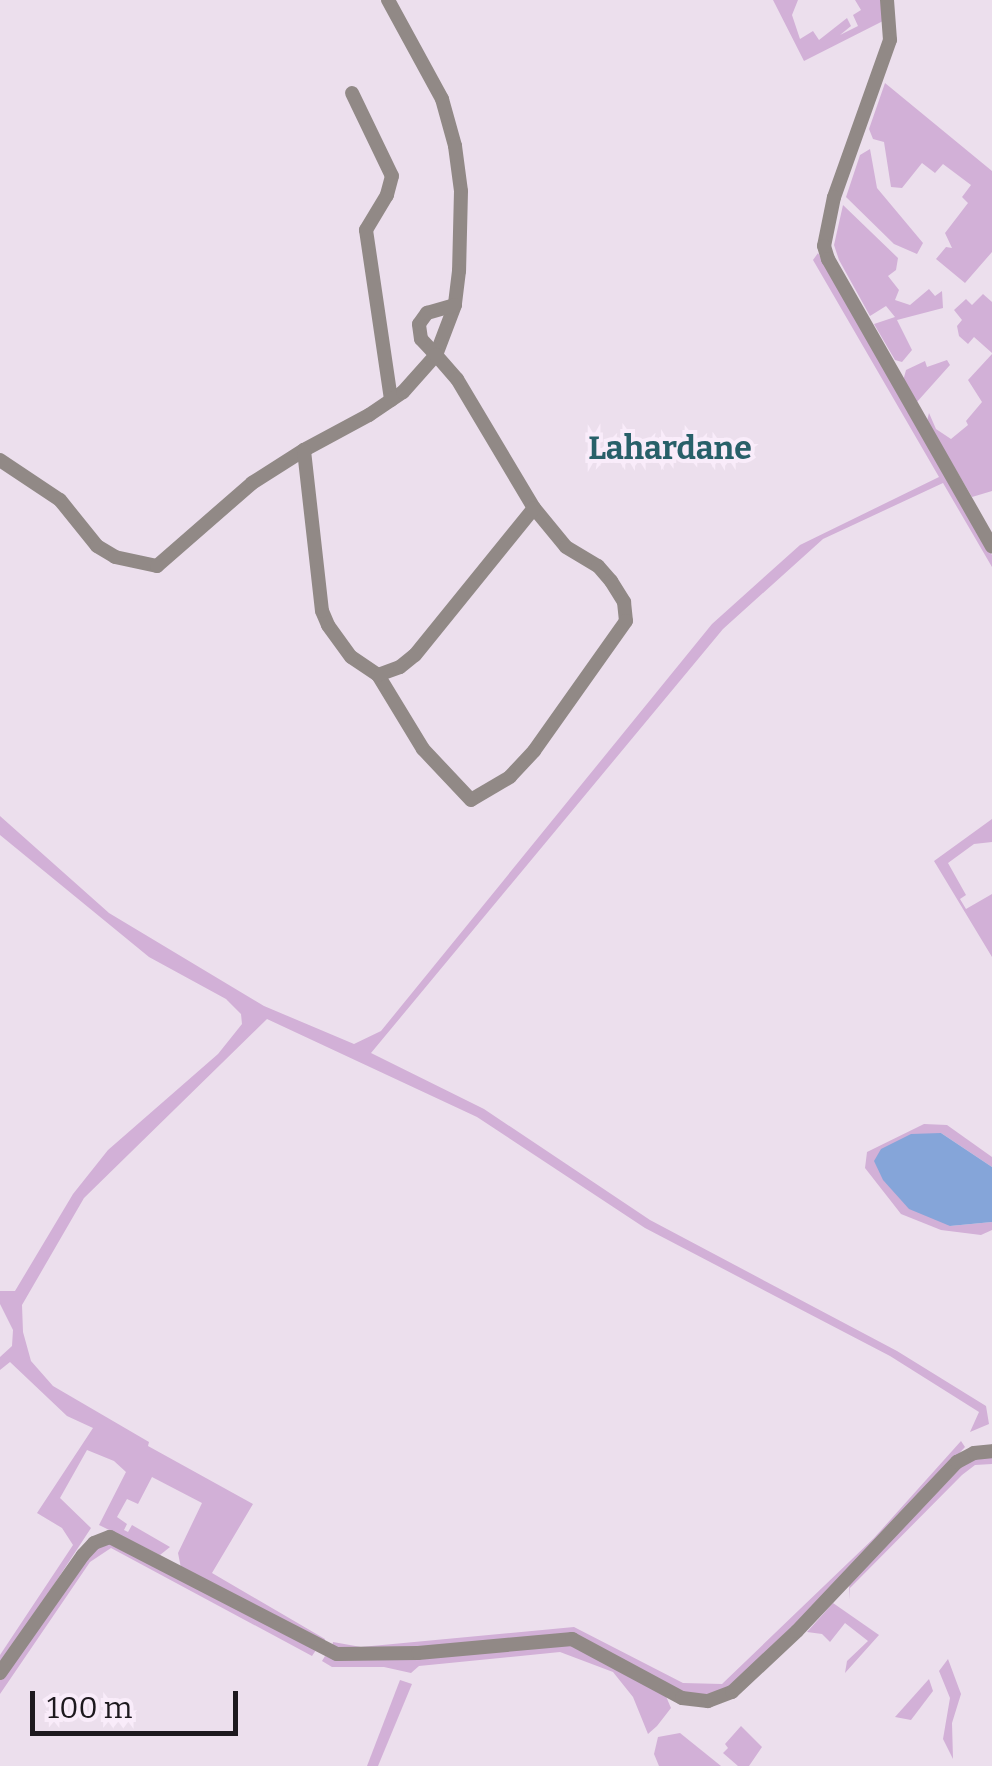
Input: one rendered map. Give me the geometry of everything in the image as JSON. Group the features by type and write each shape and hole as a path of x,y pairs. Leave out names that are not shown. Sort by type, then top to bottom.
{"street":[{"path":"0,460 60,500 97,546 115,557 158,566 252,484 392,400 424,374 436,355 454,305 461,191 455,146 442,99 388,0"},
{"path":"888,0 890,40 830,209 824,246 992,547"},
{"path":"352,93 392,176 387,195 366,230 392,400"},
{"path":"304,450 322,611 337,642 378,675 424,749 471,800 510,777 534,751 626,621 624,602 611,581 598,566 566,547 534,508 457,379 420,339 419,324 427,313 454,305"},
{"path":"378,675 400,668 415,655 534,508"},
{"path":"0,1674 82,1555 94,1542 110,1537 336,1654 402,1654 572,1639 682,1698 715,1700 746,1680 797,1630 957,1462 974,1452 992,1451"}],"shaded area":[{"path":"773,0 798,0 792,15 800,39 813,31 819,40 847,18 851,26 840,35 858,26 853,15 861,10 855,0 881,0 883,21 804,61"},
{"path":"885,83 992,171 992,252 965,283 936,259 946,247 952,248 945,233 968,203 962,197 971,185 943,164 935,173 922,163 902,188 891,187 884,142 873,139 869,129"},
{"path":"870,149 877,188 923,243 917,254 894,244 846,197 860,155"},
{"path":"843,205 898,258 896,270 888,276 899,290 895,300 910,305 929,289 935,296 942,291 943,308 897,320 912,350 902,362 895,360 874,324 895,317 886,306 870,316 839,260 834,245"},
{"path":"818,253 992,555 992,567 943,483 823,539 723,629 371,1053 484,1109 650,1220 897,1351 986,1406 989,1424 970,1432 979,1412 890,1356 645,1228 477,1117 267,1019 84,1198 22,1305 23,1332 31,1361 53,1386 149,1442 148,1446 253,1504 212,1573 325,1639 324,1644 181,1568 178,1553 202,1503 152,1477 138,1504 127,1499 117,1517 127,1524 124,1530 128,1532 132,1525 170,1547 160,1555 99,1525 126,1472 114,1461 87,1450 60,1498 91,1528 0,1667 0,1655 73,1545 62,1528 37,1513 93,1428 67,1416 10,1362 0,1370 0,1357 12,1346 13,1330 0,1304 0,1291 15,1291 73,1194 108,1150 218,1054 242,1024 241,1014 226,999 149,957 0,835 0,816 109,913 264,1006 354,1044 381,1031 712,624 800,545 939,477 813,260"},
{"path":"983,294 992,302 992,353 974,337 968,344 959,336 957,326 962,320 954,310 966,299 972,305"},
{"path":"992,354 992,491 972,497 927,421 929,413 936,429 951,439 968,425 966,421 982,402 968,380"},
{"path":"947,360 950,365 916,403 903,381 906,370 925,361 927,367"},
{"path":"992,819 992,842 974,844 948,863 966,895 960,899 966,909 992,894 992,957 934,861"},
{"path":"924,1124 947,1125 992,1157 992,1167 941,1133 950,1226 992,1222 992,1230 981,1235 941,1230 901,1214 865,1168 867,1152"},
{"path":"961,1441 965,1447 876,1543 734,1684 710,1696 683,1693 573,1634 358,1653 332,1647 333,1642 361,1647 574,1627 683,1683 722,1684 874,1538"},
{"path":"992,1457 992,1464 975,1465 962,1475 850,1588 850,1600 849,1583 969,1459"},
{"path":"113,1542 316,1650 312,1656 111,1548 90,1562 0,1694 0,1680 84,1558 94,1548"},
{"path":"833,1603 879,1635 845,1673 847,1661 868,1641 845,1623 830,1642 822,1634 807,1632"},
{"path":"571,1643 665,1694 671,1708 657,1726 648,1734 633,1697 613,1672 560,1652 419,1666 411,1673 384,1667 332,1667 322,1661 325,1656 338,1660"},
{"path":"948,1659 961,1694 952,1723 953,1759 943,1739 950,1698 939,1671"},
{"path":"929,1679 933,1691 911,1720 895,1717"},
{"path":"400,1680 412,1684 378,1766 367,1766"},
{"path":"741,1726 762,1747 749,1766 738,1766 723,1753 728,1748 725,1744"},
{"path":"680,1733 721,1766 659,1766 654,1754 658,1737"}],"water":[{"path":"941,1133 992,1167 992,1222 950,1226 909,1209 883,1180 874,1161 881,1149 911,1134"}],"district":[{"name":"Lahardane","path":"670,448"}]}
